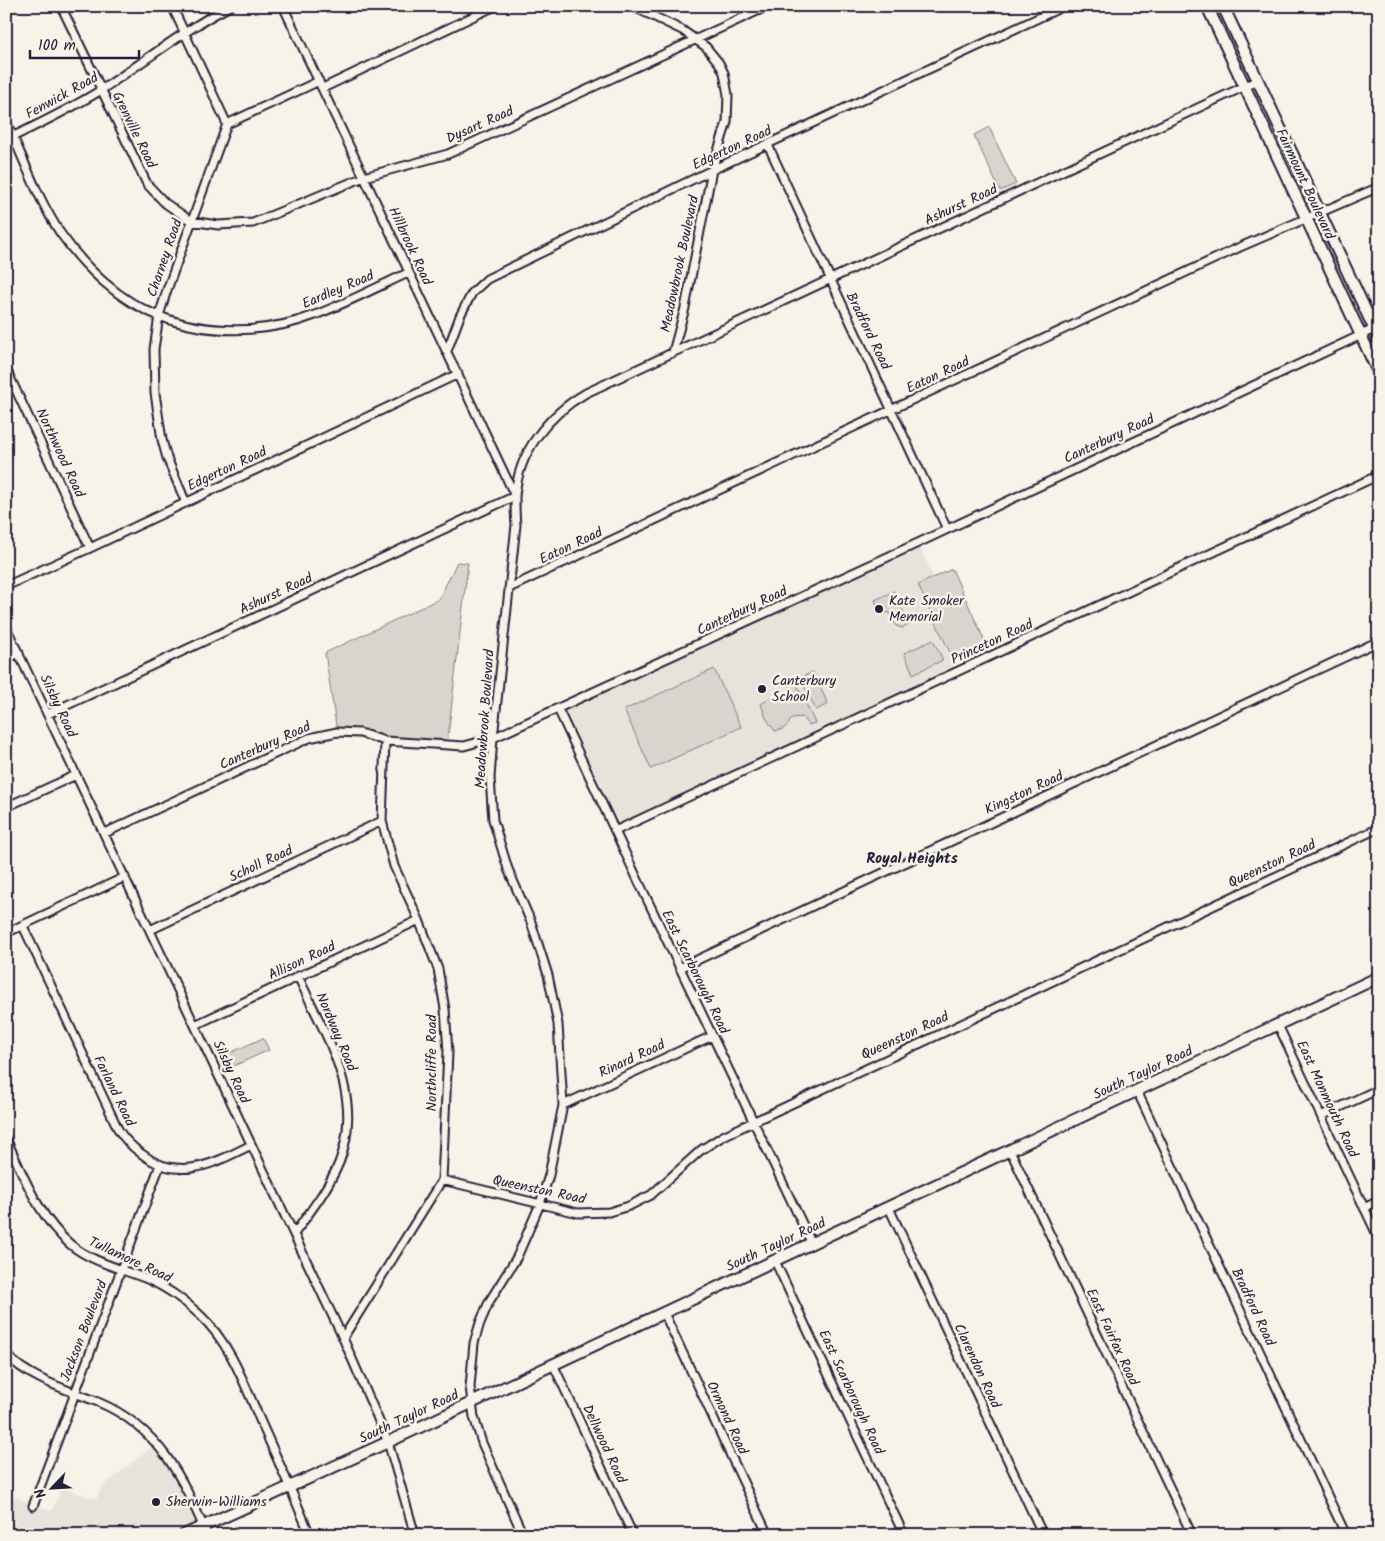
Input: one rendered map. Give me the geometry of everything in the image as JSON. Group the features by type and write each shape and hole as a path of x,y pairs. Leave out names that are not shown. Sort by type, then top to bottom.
{"main road":[{"name":"Fairmount Boulevard","path":"1207,6 1377,367"},
{"name":"Fairmount Boulevard","path":"1223,6 1377,334"},
{"name":"South Taylor Road","path":"184,1535 205,1531 291,1487 1379,977"}],"street":[{"name":"Grenville Road","path":"61,6 147,184 169,206 191,221"},
{"path":"172,6 227,124 319,81"},
{"name":"Fenwick Road","path":"10,138 60,114 101,90 184,34 230,6"},
{"name":"Hillbrook Road","path":"283,6 515,496"},
{"path":"323,88 495,6"},
{"name":"Meadowbrook Boulevard","path":"523,1535 482,1443 471,1403 472,1360 474,1343 480,1323 489,1302 517,1257 540,1204 549,1175 563,1105 558,1024 548,975 532,922 508,869 492,820 490,778 516,525 515,496 522,465 532,443 562,408 586,393 673,352 685,308 712,170 727,122 728,95 724,73 719,63 706,47 682,30 632,6"},
{"name":"Dysart Road","path":"191,221 218,225 253,223 364,177 448,154 768,6"},
{"name":"Edgerton Road","path":"447,350 460,316 472,293 487,280 712,170 1064,6"},
{"name":"Ashurst Road","path":"673,352 1258,80"},
{"name":"Eardley Road","path":"6,121 10,138 52,219 76,253 87,266 112,288 144,309 159,316 205,328 227,330 276,326 314,316 408,273"},
{"name":"Charney Road","path":"186,502 167,458 158,420 154,363 159,316 191,221 227,124"},
{"name":"Bradford Road","path":"768,145 947,529"},
{"name":"Eaton Road","path":"509,588 1319,212 1379,187"},
{"name":"Canterbury Road","path":"105,833 309,738 337,732 360,733 385,741 464,746 493,738 1361,336 1377,334"},
{"name":"Northwood Road","path":"6,369 90,548"},
{"name":"Edgerton Road","path":"6,586 458,374"},
{"name":"Princeton Road","path":"615,831 1379,475"},
{"name":"Ashurst Road","path":"48,714 515,496"},
{"name":"Silsby Road","path":"6,627 343,1338 388,1442 415,1535"},
{"name":"Kingston Road","path":"680,968 1379,640"},
{"path":"6,659 19,653"},
{"name":"East Scarborough Road","path":"558,709 812,1244"},
{"name":"Northcliffe Road","path":"343,1338 442,1180 448,1052 445,1010 438,969 419,920 394,866 382,821 385,741"},
{"path":"6,808 76,775"},
{"name":"Scholl Road","path":"150,930 382,821"},
{"name":"Queenston Road","path":"442,1180 578,1214 609,1212 629,1206 651,1195 701,1150 723,1136 1379,828"},
{"path":"6,933 125,877"},
{"name":"Allison Road","path":"195,1025 419,920"},
{"name":"Farland Road","path":"23,926 118,1129 125,1140 150,1160 181,1168 205,1166 251,1145"},
{"name":"Nordway Road","path":"294,1234 326,1187 338,1163 346,1139 348,1120 347,1097 341,1068 298,976"},
{"name":"East Monmouth Road","path":"1278,1025 1379,1239"},
{"name":"Rinard Road","path":"563,1105 712,1036"},
{"path":"1321,1116 1379,1089"},
{"name":"Bradford Road","path":"1137,1091 1346,1535"},
{"name":"Tullamore Road","path":"6,1139 34,1197 49,1223 72,1245 88,1255 149,1280 180,1298 200,1315 219,1336 236,1365 291,1487 310,1535"},
{"name":"East Fairfax Road","path":"1010,1150 1192,1535"},
{"name":"Jackson Boulevard","path":"33,1506 160,1164"},
{"path":"1364,1208 1379,1201"},
{"name":"Clarendon Road","path":"889,1208 1043,1535"},
{"name":"East Scarborough Road","path":"775,1261 904,1535"},
{"name":"Ormond Road","path":"664,1313 768,1535"},
{"path":"6,1355 12,1362 31,1374 48,1383 112,1409 139,1426 169,1458 181,1478 205,1531"},
{"name":"Dellwood Road","path":"553,1364 633,1535"}],"shaded area":[{"path":"989,127 1016,184 1000,191 974,135"},
{"name":"Canterbury School","path":"918,543 934,578 918,585 958,672 615,831 558,709"},
{"path":"457,562 468,563 447,745 337,732 325,653 439,599"},
{"path":"952,569 987,646 954,661 918,585"},
{"path":"894,591 909,625 902,628 896,626 890,613 880,612 875,600"},
{"path":"933,640 943,660 913,674 904,653"},
{"path":"714,669 741,727 651,769 624,710"},
{"path":"813,672 828,704 816,710 800,678"},
{"path":"795,680 815,723 808,725 802,717 792,718 785,727 775,731 766,718 761,704 771,697 782,698 791,690 789,683"},
{"path":"263,1038 269,1050 227,1069 221,1057"},
{"path":"153,1446 171,1469 202,1535 6,1535 6,1494 52,1511 61,1487 96,1499 102,1487"}],"place":[{"name":"Kate Smoker Memorial","path":"879,609"},
{"name":"Canterbury School","path":"762,689"},
{"name":"Sherwin-Williams","path":"156,1502"}],"district":[{"name":"Royal Heights","path":"912,859"}]}
